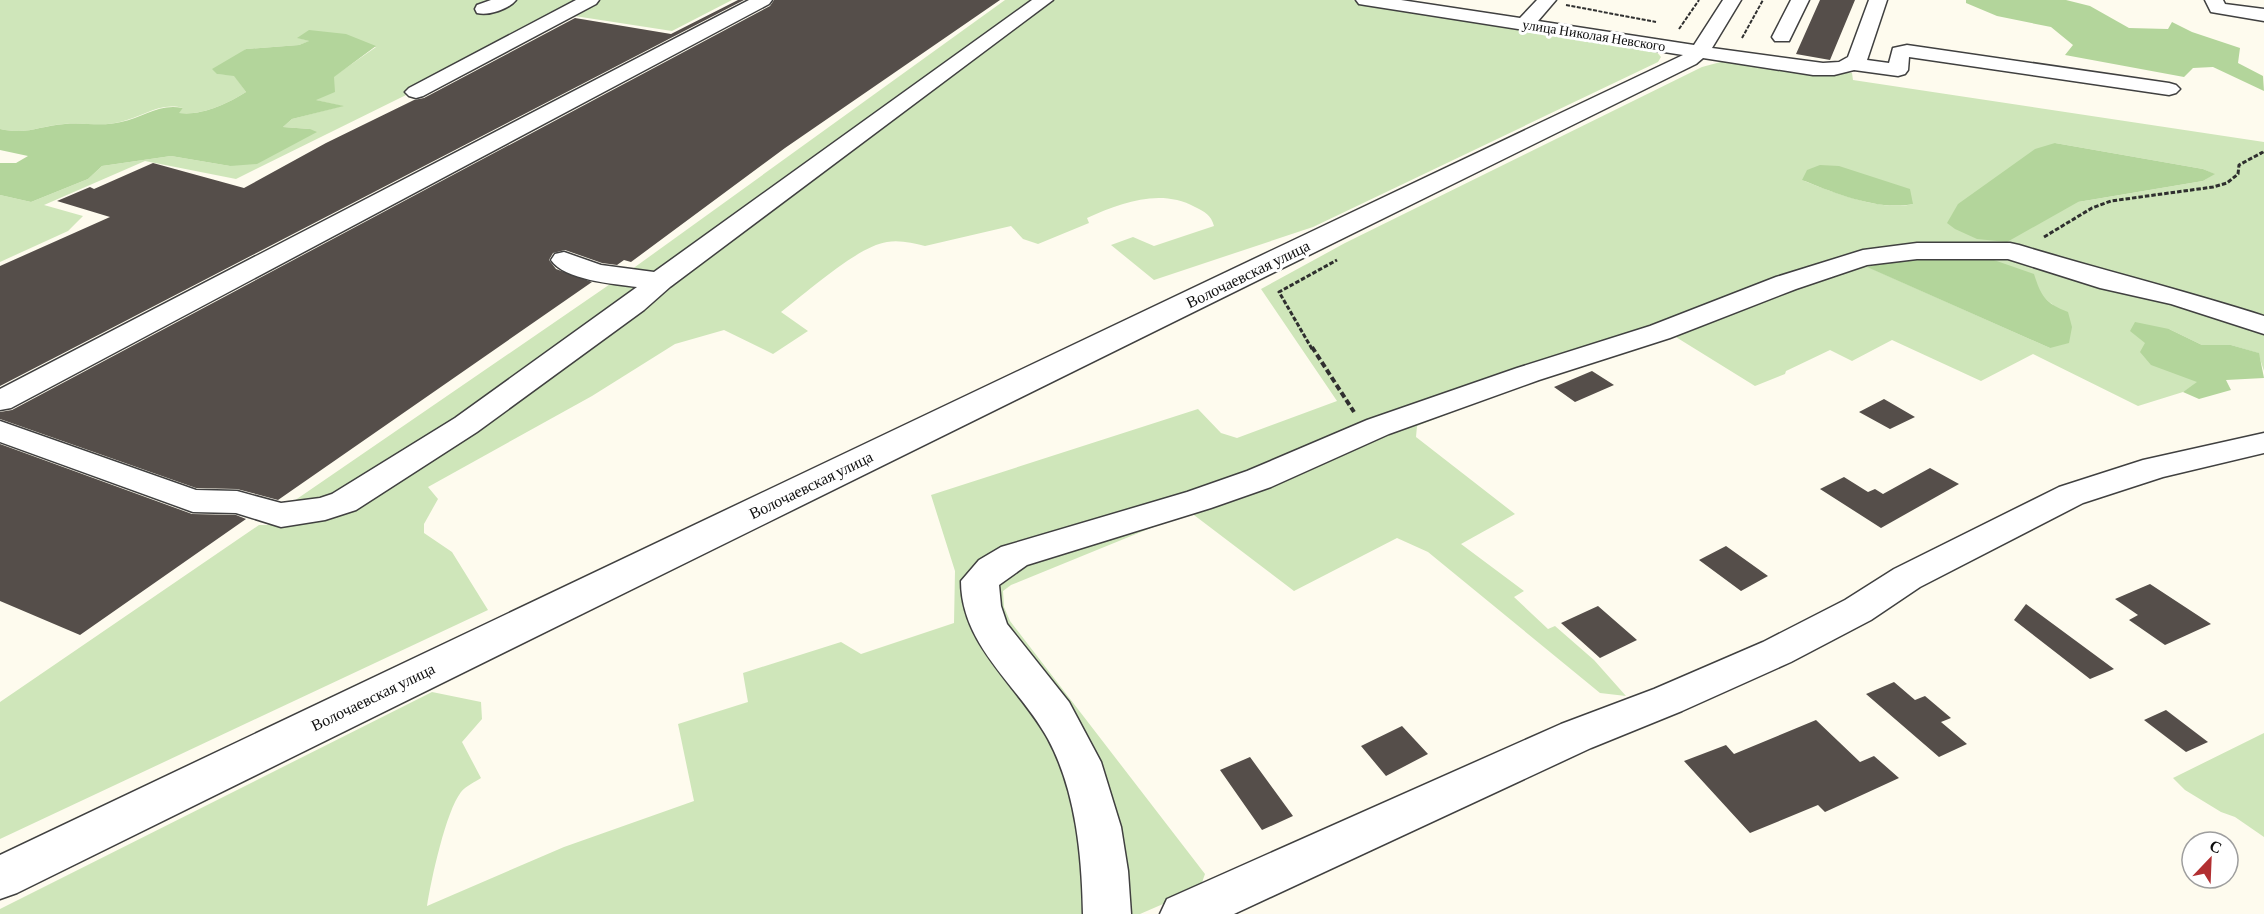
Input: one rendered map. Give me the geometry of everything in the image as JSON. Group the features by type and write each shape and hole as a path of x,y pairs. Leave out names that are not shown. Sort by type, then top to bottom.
{"street":[{"path":"416,92 590,0"},
{"path":"0,400 763,0"},
{"path":"0,430 193,501 237,502 281,515 325,509 344,502 466,425 615,318 660,281 1044,0"},
{"name":"улица Николая Невского","path":"1365,0 1525,24 1687,59 1822,69 1846,68 1854,64 1898,70 1900,52 1907,51 2169,89"},
{"path":"1687,59 1732,0"},
{"path":"1782,37 1800,0"},
{"path":"1854,64 1878,0"},
{"path":"1525,24 1547,1"},
{"path":"2216,4 2264,15"},
{"path":"1866,33 1954,46"},
{"name":"Волочаевская улица","path":"0,878 1622,93 1687,59"},
{"path":"1107,914 1094,807 1071,743 1057,719 987,623 980,601 980,580 992,569 1014,556 1080,534 1159,513 1259,479 1356,436 1528,374 1660,332 1775,287 1863,258 1917,251 2010,251 2110,282 2179,298 2264,325"},
{"path":"564,260 582,270 604,275 660,281"},
{"path":"1184,914 1576,736 1668,700 1777,652 1858,610 1907,578 2071,495 2156,468 2264,443"}],"path":[{"path":"1547,1 1658,22"},
{"path":"2010,251 2033,243 2092,208 2111,201 2213,188 2227,183 2238,174 2239,165 2264,152"},
{"path":"1339,259 1279,292 1323,367 1352,407 1356,420 1356,436"}],"green space":[{"path":"0,0 732,0 672,31 568,15 236,179 145,161 44,205 83,216 68,231 0,262 0,195 31,202 88,179 102,166 171,156 230,166 310,129 283,127 292,119 342,106 315,100 333,77 376,47 298,38 310,41 299,45 246,49 217,74 234,75 246,92 214,108 196,113 178,113 183,108 166,107 113,123 64,124 26,131 10,131 0,129"},
{"path":"1005,0 1037,0 515,383 340,496 291,503 635,267"},
{"path":"1051,0 1352,0 1632,43 1655,50 1661,57 1658,62 1313,227 1154,280 1111,245 1133,237 1154,246 1214,226 1207,214 1182,201 1154,198 1127,203 1100,212 1087,218 1089,223 1038,244 1023,239 1011,226 925,246 897,241 875,245 832,271 781,312 808,331 773,354 724,330 675,344 592,396 428,487 438,499 424,524 424,533 452,552 488,610 0,839 0,702 259,525 292,525 360,505 412,474 646,305"},
{"path":"1966,0 2066,0 2090,6 2129,28 2168,29 2172,22 2192,32 2240,48 2238,63 2263,76 2264,91 2213,67 2193,68 2184,77 2065,55 2073,45 2051,27 1997,16 1966,3"},
{"path":"309,30 346,34 376,46 334,77 335,92 316,100 344,106 292,119 283,127 310,129 317,132 257,164 230,166 171,156 102,166 88,179 31,202 0,195 0,163 16,163 28,156 0,150 0,129 26,131 65,124 107,124 129,120 166,107 183,108 179,113 196,113 214,108 246,92 234,76 217,74 212,69 246,49 299,45 309,41 297,38"},
{"path":"1728,60 1852,73 1853,80 2264,142 2264,371 2258,353 2231,345 2202,345 2169,329 2198,383 2183,392 2138,406 2033,354 1981,381 1892,340 1852,361 1830,350 1786,371 1785,374 1755,386 1671,334 1535,380 1417,426 1416,437 1515,514 1461,544 1524,591 1514,597 1548,629 1555,626 1594,660 1626,696 1600,693 1428,552 1397,538 1294,591 1190,512 1011,585 1003,591 1004,607 1010,621 1205,874 1200,888 1140,914 0,914 0,909 432,692 481,702 482,719 462,742 481,778 461,792 455,801 445,830 427,906 564,847 694,801 678,724 748,702 743,673 841,642 861,654 954,623 955,571 931,495 1198,409 1221,433 1237,438 1337,401 1261,289 1345,243 1702,67","holes":["2055,143 2203,169 2214,174 2203,181 2078,202","1802,180 1913,204 1887,205 1842,195","1868,267 2040,295 2056,307 2050,348"]},
{"path":"2055,143 2203,169 2215,174 2203,181 2078,202 2007,242 1977,239 1947,223 1958,204 2035,149"},
{"path":"1820,165 1839,166 1910,189 1913,204 1899,206 1856,200 1802,180 1807,170"},
{"path":"1991,259 2034,274 2045,298 2068,312 2072,327 2069,343 2050,348 1867,267 1898,260"},
{"path":"2135,322 2169,329 2202,345 2231,345 2259,353 2264,378 2226,380 2231,390 2199,399 2183,392 2197,382 2151,365 2140,352 2145,343 2130,331"},
{"path":"2264,733 2264,837 2235,817 2221,812 2185,790 2173,778"}],"building":[{"path":"738,0 744,0 0,386 0,266 110,217 57,201 90,187 94,189 153,163 244,188 326,143 414,100 424,98 575,18 671,34"},
{"path":"774,0 1000,0 785,148 631,262 624,260 617,265 602,263 565,250 553,253 549,260 556,269 592,282 278,500 237,489 196,488 0,419 0,412 12,410 770,6"},
{"path":"1820,0 1855,0 1830,60 1796,54"},
{"path":"1592,371 1614,385 1575,402 1554,387"},
{"path":"1884,399 1915,417 1890,429 1859,412"},
{"path":"0,444 192,514 236,515 246,519 80,635 0,601"},
{"path":"1930,468 1959,484 1881,528 1820,489 1844,477 1868,492 1875,489 1883,494"},
{"path":"1726,546 1768,576 1741,591 1699,560"},
{"path":"2150,584 2211,624 2165,645 2129,620 2138,615 2115,599"},
{"path":"2026,604 2114,669 2090,679 2014,620"},
{"path":"1598,606 1637,640 1600,658 1561,623"},
{"path":"1894,682 1915,700 1925,696 1951,718 1941,722 1967,744 1939,757 1866,694"},
{"path":"2166,710 2208,742 2186,752 2144,720"},
{"path":"1816,720 1860,762 1874,756 1899,778 1825,812 1818,805 1750,833 1684,761 1726,745 1734,754"},
{"path":"1402,726 1428,754 1386,776 1361,746"},
{"path":"1250,757 1293,816 1262,830 1220,770"}]}
